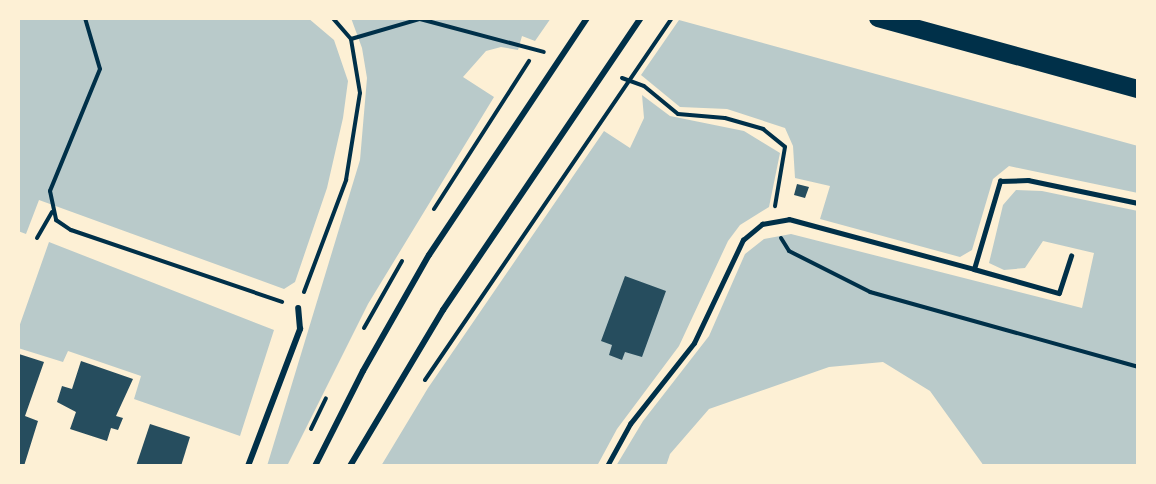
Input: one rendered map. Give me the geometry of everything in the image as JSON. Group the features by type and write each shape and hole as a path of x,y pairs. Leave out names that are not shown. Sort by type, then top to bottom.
{"highway":[{"path":"878,18 1138,89"}],"street":[{"path":"315,466 363,371 429,255 587,18"},
{"path":"350,466 425,338 641,18"},
{"path":"248,466 300,329 298,308"}],"lane":[{"path":"974,269 1000,181 1028,180 1138,202"},
{"path":"608,466 630,424 694,343 716,303 728,267 743,240 762,224 789,219 1059,293 1071,256"}],"path":[{"path":"85,18 100,69 50,191 52,212 56,220 70,230 298,308 346,180 360,93 351,39 333,18"},
{"path":"424,382 672,18"},
{"path":"38,238 52,212"},
{"path":"772,222 789,251 870,292 1138,367"}],"shaded area":[{"path":"18,18 308,18 334,40 348,81 343,118 327,188 295,282 284,289 39,200 26,234 18,231"},
{"path":"351,18 551,18 535,41 522,36 518,50 501,47 486,51 463,77 494,97 368,304 287,466 267,466 360,160 367,78 362,48"},
{"path":"679,20 1138,146 1138,193 1009,166 993,179 972,250 960,257 820,219 830,186 795,178 793,146 785,128 727,109 680,107 641,75"},
{"path":"642,95 670,116 744,131 780,153 769,207 740,225 728,241 679,346 617,429 597,466 381,466 428,388 604,131 630,148 644,118"},
{"path":"1016,190 1042,191 1138,211 1138,466 984,466 930,391 883,362 829,367 709,409 670,454 666,466 616,466 643,421 709,336 745,254 764,239 791,234 1082,308 1094,253 1043,241 1025,268 1004,270 989,263 1003,205"},
{"path":"49,242 274,330 240,436 134,399 141,376 68,351 63,362 18,348 18,330"}],"building":[{"path":"797,184 809,187 805,198 794,195"},
{"path":"625,276 666,291 642,357 625,352 622,360 609,355 612,345 601,341"},
{"path":"19,354 44,362 25,416 38,421 24,466 18,466"},
{"path":"81,361 133,379 116,416 123,418 118,430 111,428 107,441 70,429 76,412 57,402 62,386 72,389"},
{"path":"150,424 190,437 181,466 136,466"}]}
